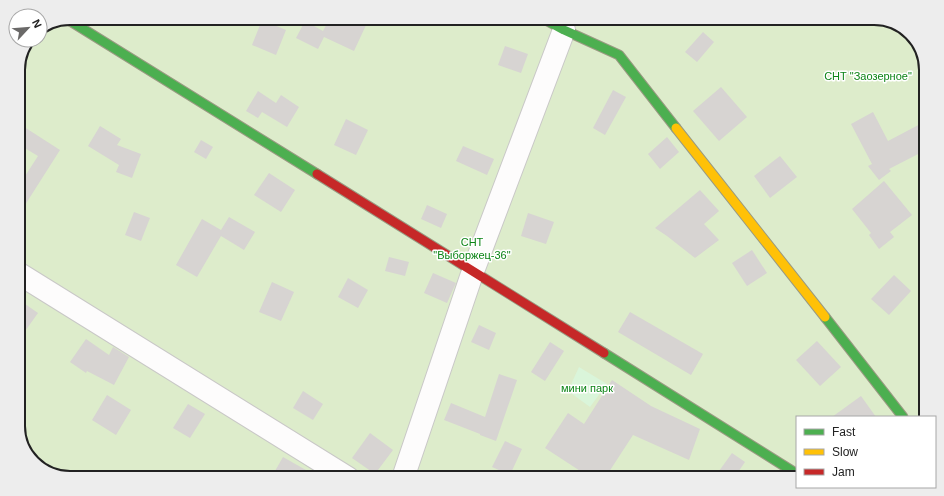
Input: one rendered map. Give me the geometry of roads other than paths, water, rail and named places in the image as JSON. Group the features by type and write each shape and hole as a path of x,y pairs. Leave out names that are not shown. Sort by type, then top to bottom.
{"street":[{"path":"77,25 792,471"},
{"path":"555,25 619,55 902,416"},
{"path":"404,471 473,271 564,30"},
{"path":"25,277 337,471"}],"park label":[{"name":"СНТ \"Заозерное\"","path":"868,76"},
{"name":"СНТ \"Выборжец-36\"","path":"472,248"},
{"name":"мини парк","path":"587,388"}]}
